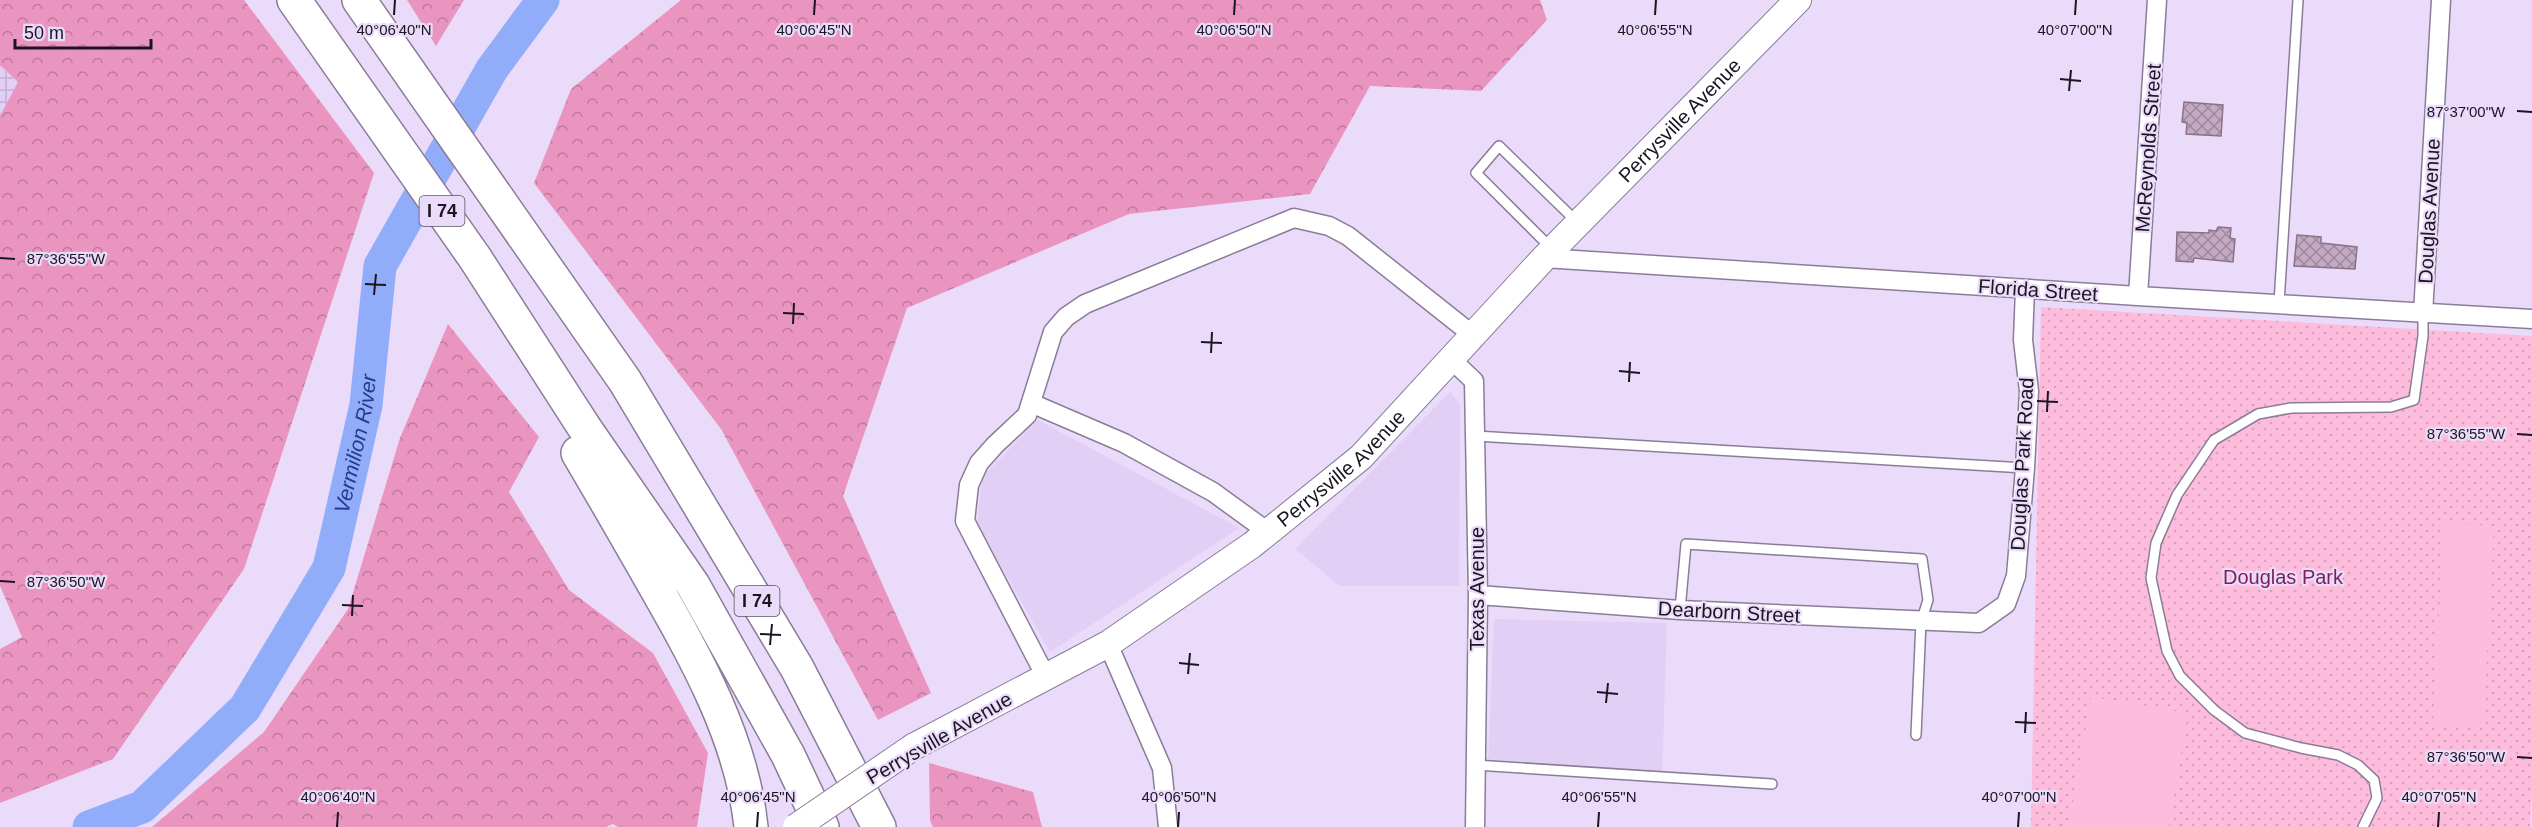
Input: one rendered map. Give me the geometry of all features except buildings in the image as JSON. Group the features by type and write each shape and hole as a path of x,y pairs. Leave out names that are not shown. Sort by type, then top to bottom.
{"highway":[{"name":"I 74","path":"294,0 475,258 579,435 693,585 788,755 822,827"},
{"name":"I 74","path":"359,0 625,381 797,668 879,827"},
{"path":"625,381 672,433 766,576 816,662 899,827"},
{"path":"579,435 687,642 730,736 751,827"}],"street":[{"name":"Perrysville Avenue","path":"796,827 913,747 1108,644 1268,532 1361,456 1548,254 1798,0"},
{"name":"McReynolds Street","path":"2138,297 2157,0"},
{"name":"Douglas Avenue","path":"2423,314 2441,0"},
{"path":"1046,676 965,521 969,485 980,463 995,445 1027,415 1053,332 1066,317 1085,304 1294,218 1329,226 1348,236 1474,336"},
{"name":"Florida Street","path":"1548,254 2138,297 2279,303 2423,314 2532,318"},
{"name":"Douglas Park Road","path":"1979,623 2006,604 2016,576 2029,391 2023,340 2025,289"},
{"name":"Texas Avenue","path":"1452,360 1474,381 1478,595 1475,827"},
{"path":"1031,403 1124,442 1213,492 1268,532"},
{"name":"Dearborn Street","path":"1478,595 1680,610 1979,623"},
{"path":"1108,644 1162,768 1168,827"}],"lane":[{"path":"2279,303 2298,0"},
{"path":"1548,254 1476,173 1499,146 1578,223"},
{"path":"2363,827 2377,798 2374,780 2358,765 2338,754 2301,748 2245,732 2214,710 2180,676 2168,651 2151,578 2156,543 2177,495 2214,440 2258,414 2291,408 2391,407 2414,400 2423,336 2423,314"},
{"path":"1476,436 2025,468"},
{"path":"1680,610 1686,544 1922,559 1928,600 1921,622 1916,735"},
{"path":"1475,765 1772,784"}],"shaded area":[{"path":"0,65 18,82 0,116"},
{"path":"1451,391 1460,406 1459,586 1340,586 1295,549"},
{"path":"1038,420 1239,528 1050,652 977,524 982,477"},
{"path":"1494,619 1667,623 1662,777 1488,766"}],"green space":[{"path":"0,0 244,0 374,173 244,569 113,759 0,803 0,649 22,637 0,586 0,116 18,82 0,65"},
{"path":"407,0 464,0 436,46"},
{"path":"681,0 1540,0 1547,20 1481,91 1370,86 1310,194 1129,214 907,308 843,496 931,693 878,720 721,429 534,183 571,89"},
{"name":"Douglas Park","path":"2041,307 2532,336 2532,787 2530,827 2031,827"},
{"path":"448,324 539,437 509,492 569,590 653,653 708,753 697,827 618,827 613,824 606,827 152,827 264,732 348,609 400,438"},
{"path":"2444,523 2494,526 2483,727 2433,725"},
{"path":"2091,697 2188,713 2169,827 2069,827"},
{"path":"929,763 1033,792 1042,827 933,827 930,821"}],"waterway":[{"name":"Vermilion River","path":"89,827 142,807 245,708 329,568 366,405 380,266 492,69 543,0"}]}
